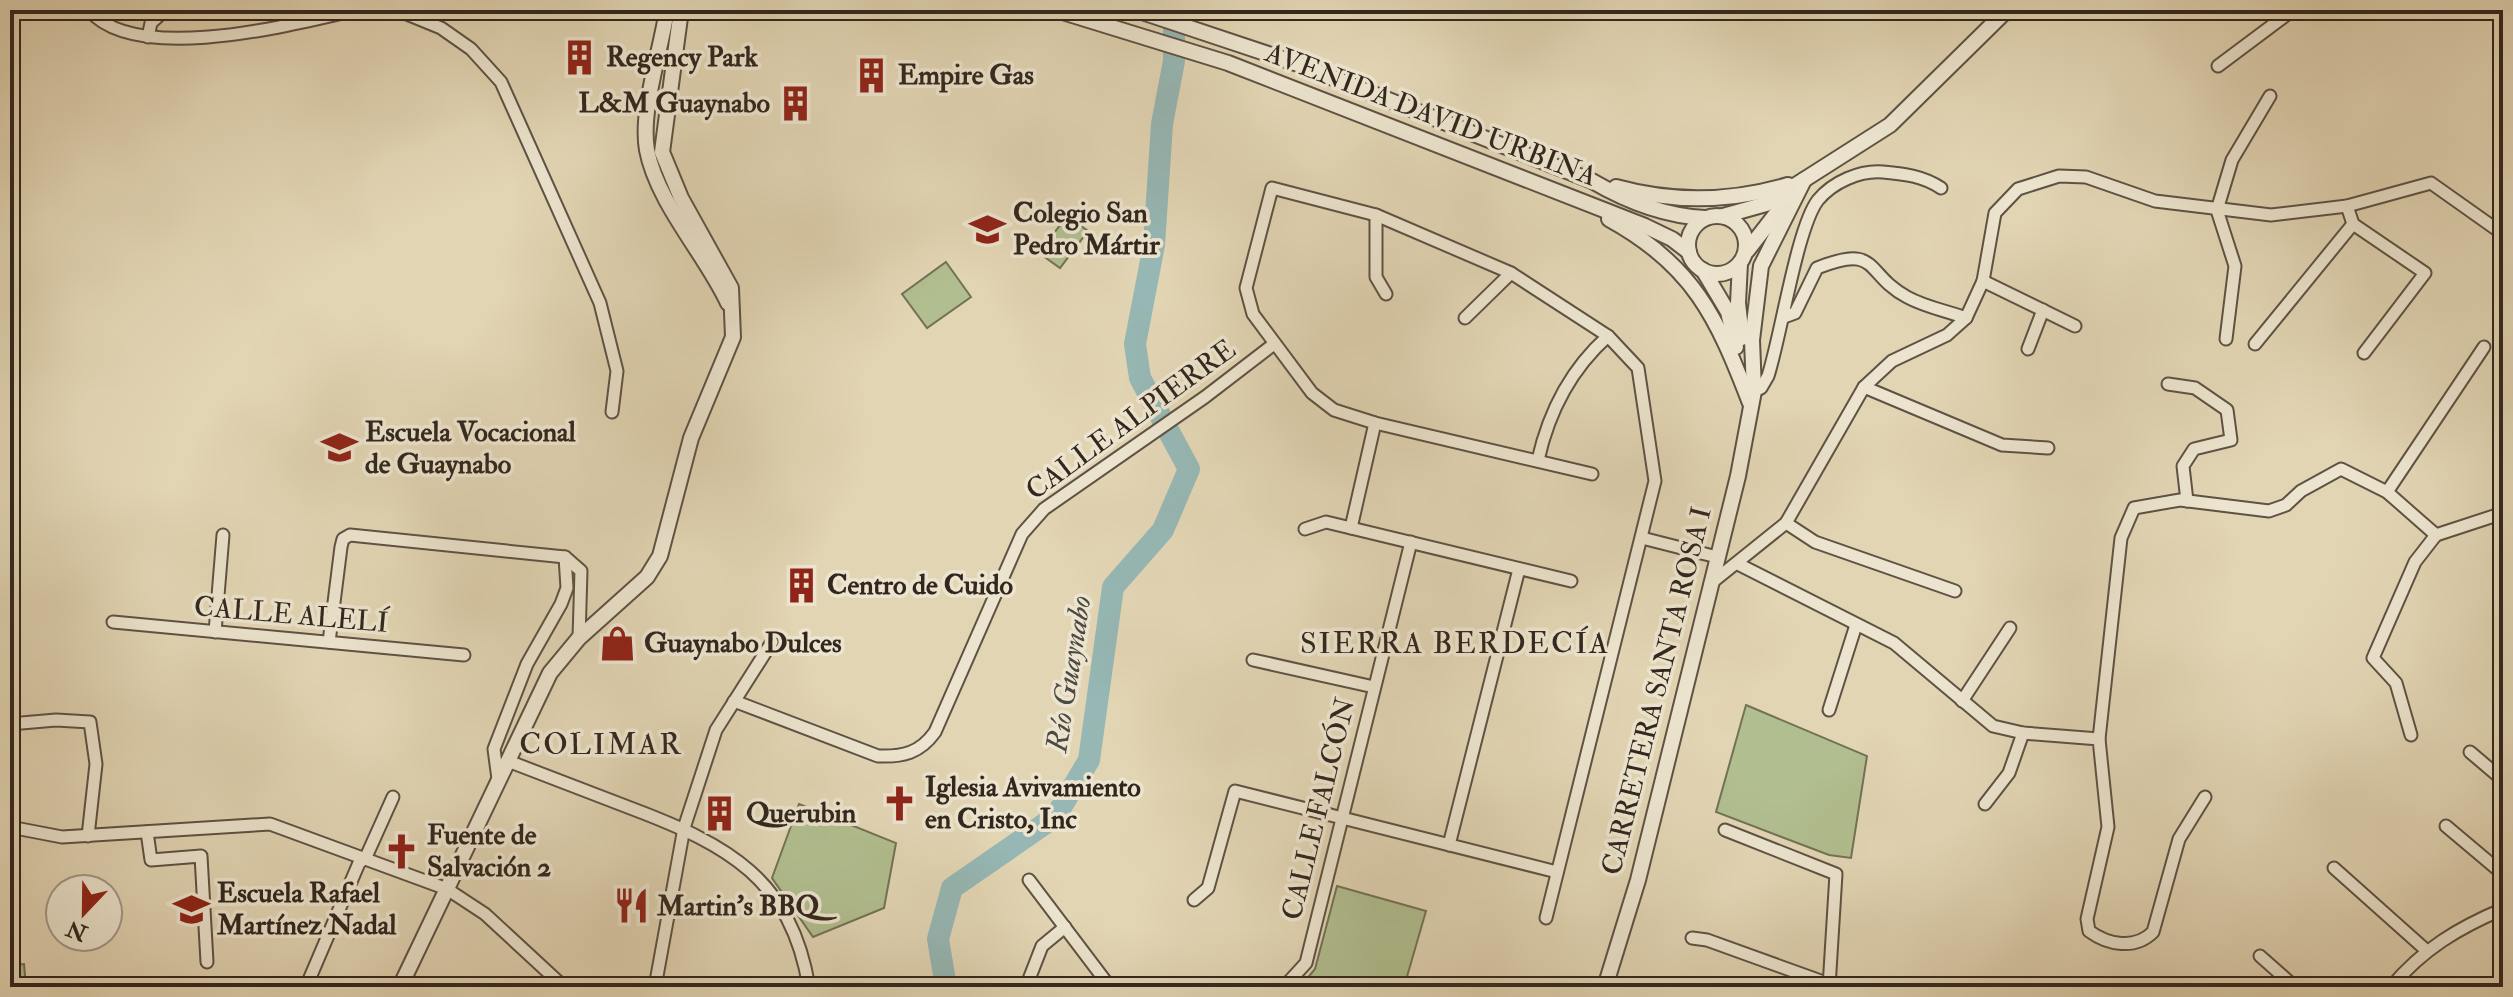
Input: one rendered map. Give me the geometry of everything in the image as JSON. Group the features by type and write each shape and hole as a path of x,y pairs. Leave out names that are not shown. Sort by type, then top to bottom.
{"street":[{"path":"89,10 119,30 148,37 245,35 356,10"},
{"path":"148,37 151,23 165,10"},
{"path":"397,10 451,35 471,49 501,82 600,303 617,371 612,412"},
{"path":"667,10 647,125 647,150 671,204 733,316"},
{"path":"400,987 550,673 579,638 647,577 660,556 691,438 729,351 733,316 731,288 681,198 662,152 681,10"},
{"path":"677,42 690,10"},
{"name":"AVENIDA DAVID URBINA","path":"1056,10 1228,63 1657,231 1689,252"},
{"name":"AVENIDA DAVID URBINA","path":"1136,10 1232,39 1592,181 1634,203 1683,217 1705,218"},
{"path":"1804,180 1743,257 1720,274 1703,270 1689,252 1692,229 1705,218 1766,204 1890,125 2007,10"},
{"path":"2218,66 2293,10"},
{"path":"2226,339 2235,266 2217,210 2232,160 2270,96"},
{"path":"1584,204 1662,255 1697,294 1722,331 1752,398 1768,376 1808,221 1818,200 1855,175 1872,171 1919,176 1941,188"},
{"path":"1710,584 1786,523 1864,387 1892,361 1947,335 1966,318 1983,281 1995,213 2006,197 2036,181 2059,176 2086,177 2155,201 2271,215 2347,206 2431,183 2503,234"},
{"path":"1592,181 1636,193 1687,200 1742,196 1804,180"},
{"name":"CARRETERA SANTA ROSA I","path":"1606,984 1638,880 1738,476 1752,398 1752,340 1761,266 1804,180"},
{"path":"1546,918 1655,481 1644,386 1633,359 1608,336 1511,273 1376,215 1272,188 1246,288 1253,314 1274,344 1323,401 1334,410 1375,423 1592,474"},
{"path":"2347,206 2353,224 2425,273 2364,353"},
{"path":"1376,215 1376,277 1386,294"},
{"path":"1723,216 1742,229 1743,257"},
{"path":"2255,344 2353,224"},
{"name":"CARRETERA SANTA ROSA I","path":"1743,257 1738,303 1752,398"},
{"path":"1784,317 1795,313 1817,268 1843,258 1868,261 1906,297 1966,318"},
{"name":"CARRETERA SANTA ROSA I","path":"1703,270 1728,312 1752,398"},
{"path":"1465,318 1511,273"},
{"path":"1983,281 2075,326"},
{"path":"2028,349 2043,310"},
{"path":"1538,460 1557,400 1590,352 1608,336"},
{"name":"CALLE ALPIERRE","path":"734,701 878,756 896,757 924,748 935,732 1022,534 1044,509 1205,397 1274,344"},
{"path":"2387,492 2484,347"},
{"path":"2168,384 2195,388 2227,410 2231,440 2194,449 2183,466 2187,501"},
{"path":"1864,387 2002,445 2048,448"},
{"path":"1351,528 1375,423"},
{"path":"2205,797 2179,839 2153,932 2143,941 2128,944 2099,938 2089,931 2087,919 2108,827 2099,739 2121,538 2134,508 2187,501 2269,511 2286,505 2301,491 2341,469 2387,492 2436,535"},
{"path":"2411,735 2396,683 2373,658 2415,562 2436,535 2503,513"},
{"path":"1305,529 1326,522 1571,581"},
{"path":"1786,523 1815,542 1955,591"},
{"path":"215,632 223,535"},
{"path":"329,642 341,547 346,536 565,557 581,571 579,638"},
{"path":"1642,538 1717,557"},
{"name":"CALLE FALCÓN","path":"1284,987 1306,963 1411,542"},
{"path":"498,779 494,749 527,664 567,588 565,557"},
{"path":"1738,564 1894,643 1993,726 2023,733 2099,739"},
{"path":"1449,845 1519,569"},
{"name":"CALLE ALELÍ","path":"113,622 464,655"},
{"path":"1829,710 1856,625"},
{"path":"1962,701 2010,628"},
{"path":"655,987 684,828 716,730 772,642"},
{"path":"1253,660 1374,687"},
{"path":"10,724 56,720 90,722 96,764 88,836"},
{"path":"1985,804 2009,773 2023,733"},
{"path":"2470,752 2503,780"},
{"path":"508,761 684,828 739,859 776,898 802,949 809,987"},
{"path":"1194,900 1208,888 1235,791 1557,872"},
{"path":"306,987 359,863 366,857 393,797"},
{"path":"10,827 62,837 270,824 447,889 485,914 564,987"},
{"path":"2446,826 2503,874"},
{"path":"1692,938 1707,940 1829,986 1836,874 1725,830"},
{"path":"147,832 151,860 201,856 207,962"},
{"path":"2334,868 2427,951"},
{"path":"1029,880 1110,987"},
{"path":"2391,987 2427,951 2455,929 2503,909"},
{"path":"1026,987 1042,946 1065,927"},
{"path":"2260,956 2295,987"},
{"path":"1606,984 1622,987"}],"green space":[{"path":"1067,216 1088,231 1060,268 1039,253"},
{"path":"946,262 971,297 927,328 902,294"},
{"path":"1746,705 1867,756 1851,858 1829,855 1716,812"},
{"path":"799,804 896,843 884,908 813,937 772,878"},
{"path":"1337,886 1426,911 1404,987 1300,987 1315,969"},
{"path":"24,964 26,987 10,987 10,965"}],"waterway":[{"name":"Río Guaynabo","path":"946,987 938,939 952,888 1056,816 1089,760 1113,587 1163,530 1189,469 1140,378 1135,344 1154,245 1162,124 1174,61 1174,10"}],"place":[{"name":"Regency Park","path":"580,57"},
{"name":"Empire Gas","path":"872,75"},
{"name":"L&M Guaynabo","path":"796,103"},
{"name":"Colegio San Pedro Mártir","path":"987,229"},
{"name":"Escuela Vocacional de Guaynabo","path":"339,448"},
{"name":"Centro de Cuido","path":"801,585"},
{"name":"Guaynabo Dulces","path":"618,643"},
{"name":"Iglesia Avivamiento en Cristo, Inc","path":"899,803"},
{"name":"Querubin","path":"720,813"},
{"name":"Fuente de Salvación 2","path":"401,851"},
{"name":"Martin's BBQ","path":"631,906"},
{"name":"Escuela Rafael Martínez Nadal","path":"191,909"}],"district":[{"name":"SIERRA BERDECÍA","path":"1455,643"},
{"name":"COLIMAR","path":"601,744"}]}
